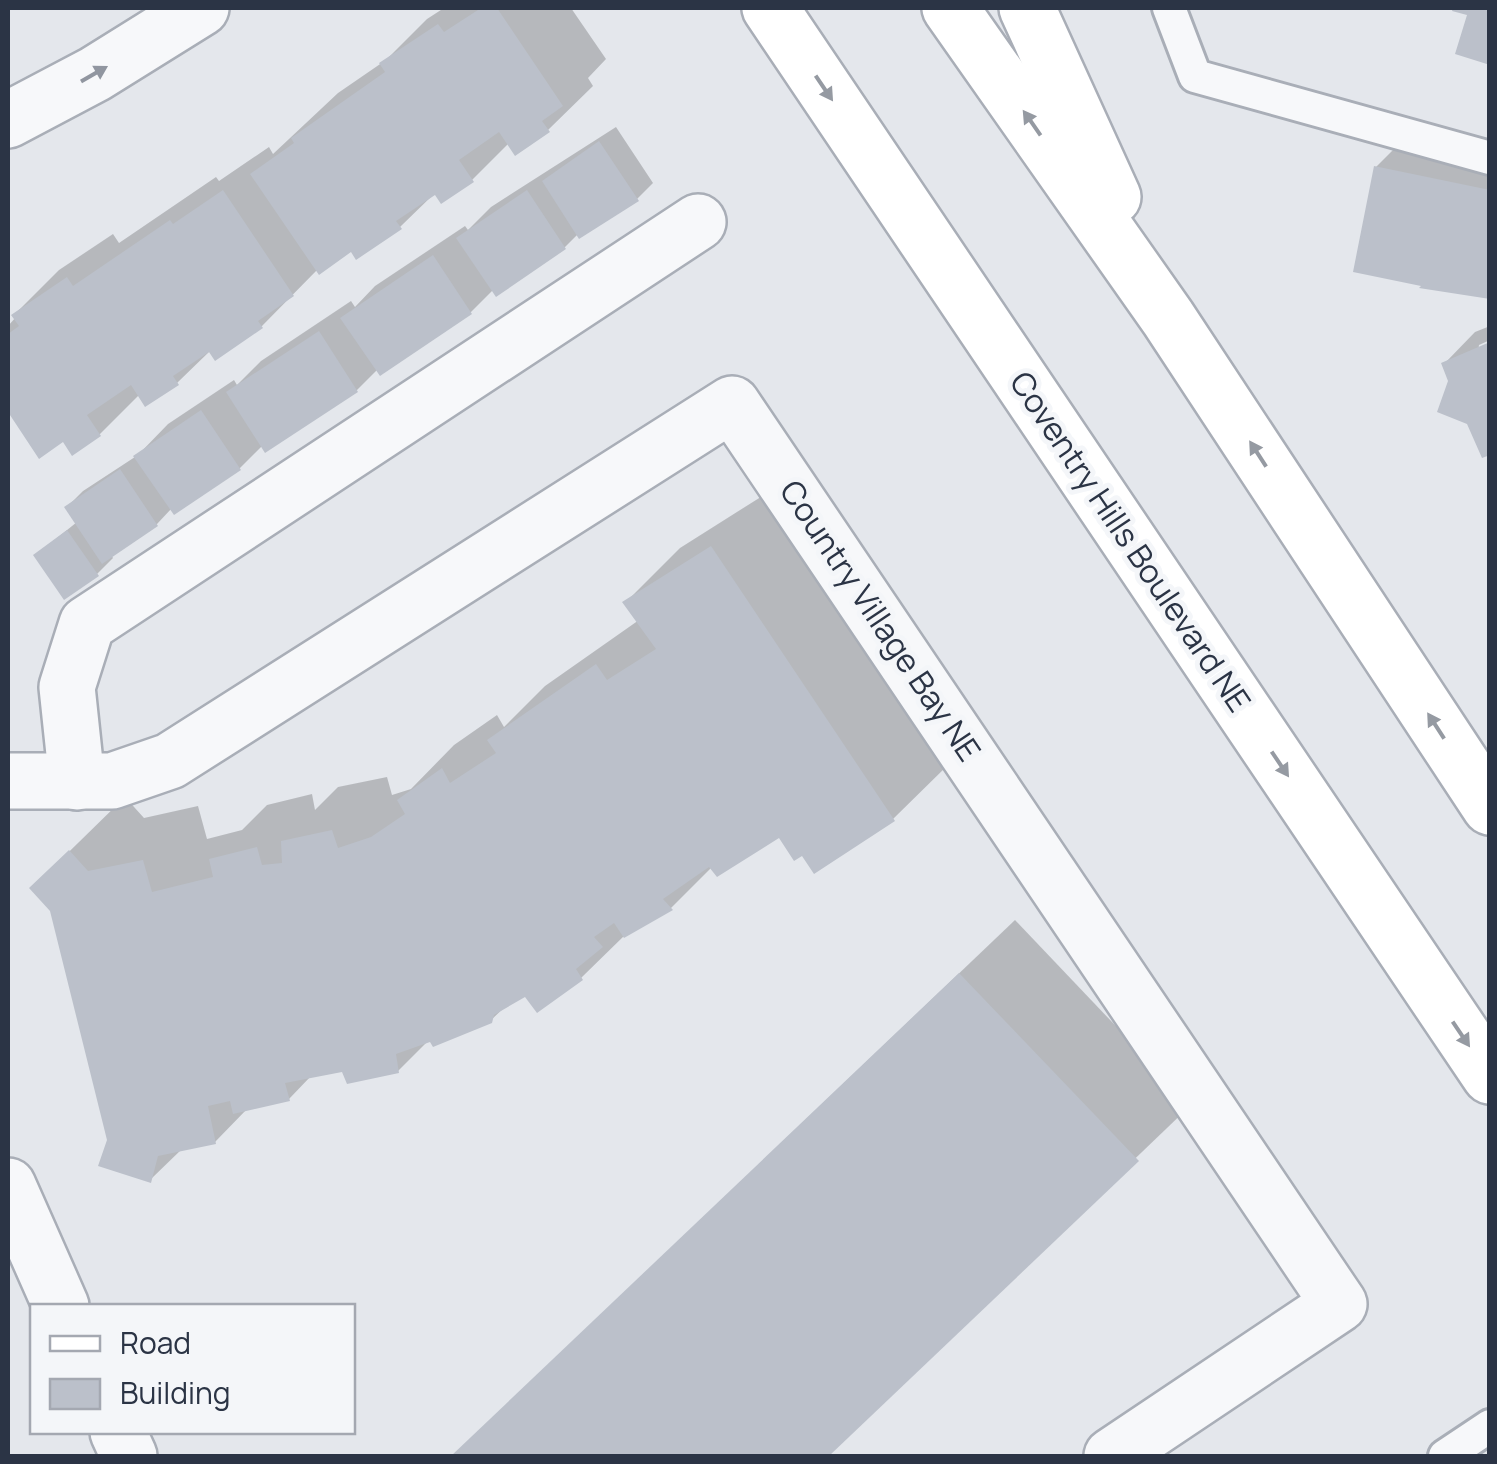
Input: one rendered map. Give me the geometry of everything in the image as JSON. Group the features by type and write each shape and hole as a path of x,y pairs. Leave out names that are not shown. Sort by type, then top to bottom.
{"street":[{"path":"8,120 95,74 200,8"},
{"name":"Coventry Hills Boulevard NE","path":"770,8 1490,1076"},
{"path":"950,8 1168,318 1490,807"},
{"path":"1027,8 1168,318"},
{"path":"77,782 67,687 86,624 698,222"},
{"name":"Country Village Bay NE","path":"8,781 112,781 170,762 732,404 1339,1304 1112,1456"},
{"path":"8,1186 60,1304"}],"lane":[{"path":"1169,8 1195,76 1490,158"},
{"path":"1445,1456 1490,1426"}],"building":[{"path":"481,8 497,8 563,106 542,121 550,132 515,156 499,132 459,160 474,182 441,204 435,195 396,221 402,229 356,260 351,252 319,275 250,174 294,143 291,138 385,72 379,63 438,24 444,32"},
{"path":"1490,8 1490,65 1455,54 1467,15 1452,11"},
{"path":"599,141 639,201 579,239 542,181"},
{"path":"1374,166 1490,190 1490,299 1353,272"},
{"path":"223,190 294,296 258,321 263,328 215,361 209,352 173,376 179,385 145,407 131,385 87,415 101,436 72,456 63,442 39,459 8,412 8,334 19,326 11,315 67,277 73,286 170,220 173,224"},
{"path":"527,190 566,249 496,297 456,238"},
{"path":"433,255 472,314 380,376 340,318"},
{"path":"319,331 358,392 265,453 226,392"},
{"path":"1490,342 1490,455 1482,458 1467,424 1437,412 1448,381 1441,363"},
{"path":"201,410 241,470 174,515 133,456"},
{"path":"120,469 158,526 102,564 64,507"},
{"path":"67,530 99,576 64,600 33,555"},
{"path":"711,546 895,821 814,874 802,856 794,861 779,838 717,877 709,867 663,899 673,910 624,938 614,923 594,937 603,947 576,969 583,980 537,1013 525,997 494,1015 492,1023 433,1047 430,1042 396,1054 399,1073 347,1084 342,1072 285,1083 290,1101 233,1114 230,1101 208,1106 216,1144 158,1156 151,1183 98,1166 107,1140 50,911 29,888 69,850 88,871 143,860 152,892 213,877 209,859 257,847 262,865 282,863 281,841 332,830 338,848 371,837 405,814 397,800 442,768 450,783 496,753 487,740 596,664 607,680 656,649 622,602"},
{"path":"959,973 1139,1161 829,1456 451,1456"}]}
